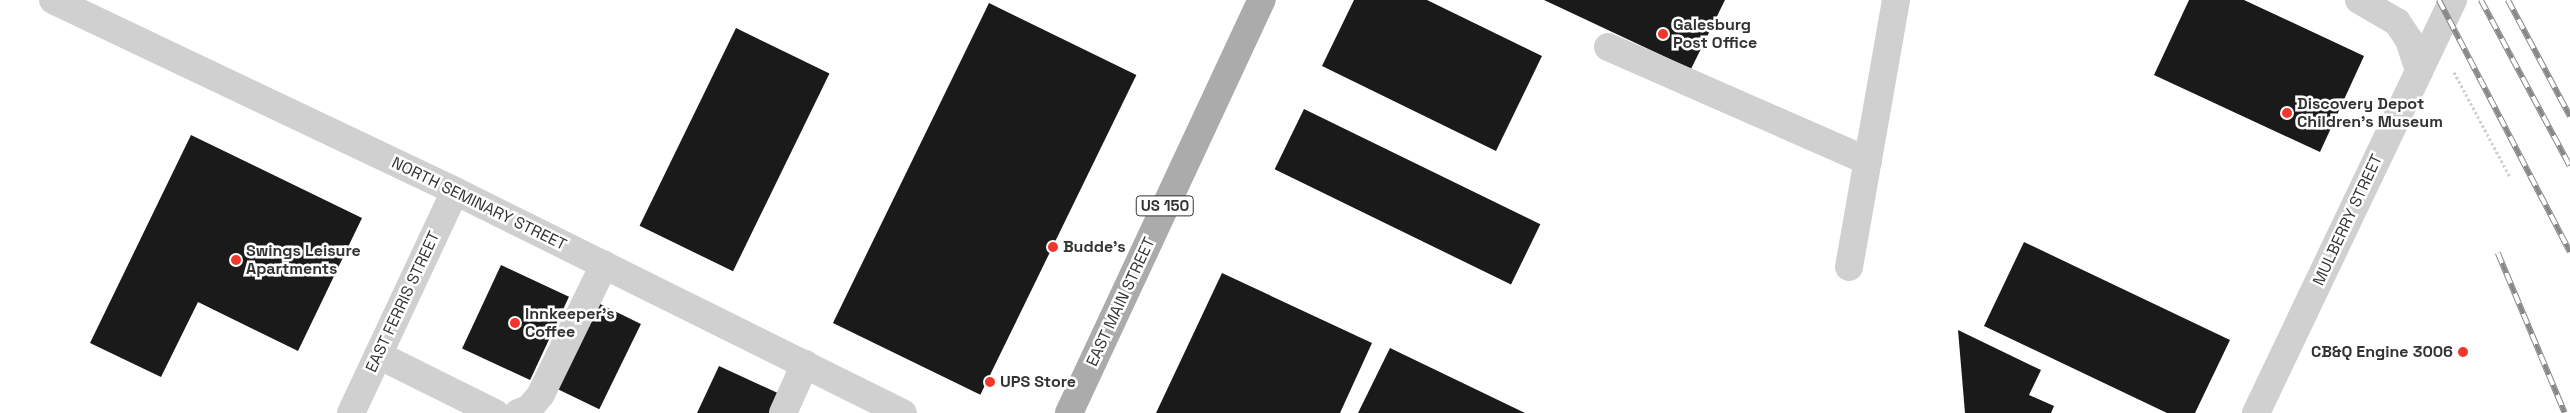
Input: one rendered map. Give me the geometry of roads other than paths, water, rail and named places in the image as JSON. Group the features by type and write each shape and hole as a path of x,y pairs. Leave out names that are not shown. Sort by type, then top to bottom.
{"main road":[{"name":"EAST MAIN STREET","path":"1068,413 1262,0"}],"street":[{"name":"NORTH SEMINARY STREET","path":"53,0 455,191 903,413"},
{"path":"1849,267 1896,0"},
{"path":"2359,0 2397,22 2410,40 2419,70"},
{"name":"MULBERRY STREET","path":"2256,413 2453,0"},
{"path":"1608,47 1868,161"},
{"name":"EAST FERRIS STREET","path":"351,413 455,191"},
{"path":"518,413 529,409 541,394 604,265"},
{"path":"378,355 495,413"},
{"path":"783,413 805,364"}],"railway":[{"path":"2439,0 2570,252"},
{"path":"2481,0 2570,166"},
{"path":"2508,0 2570,116"},
{"path":"2498,253 2565,413"}],"place":[{"name":"Galesburg Post Office","path":"1663,34"},
{"name":"Discovery Depot Children's Museum","path":"2287,113"},
{"name":"Budde's","path":"1053,247"},
{"name":"Swings Leisure Apartments","path":"236,260"},
{"name":"Innkeeper's Coffee","path":"515,323"},
{"name":"CB&Q Engine 3006","path":"2463,352"},
{"name":"UPS Store","path":"990,382"}]}
